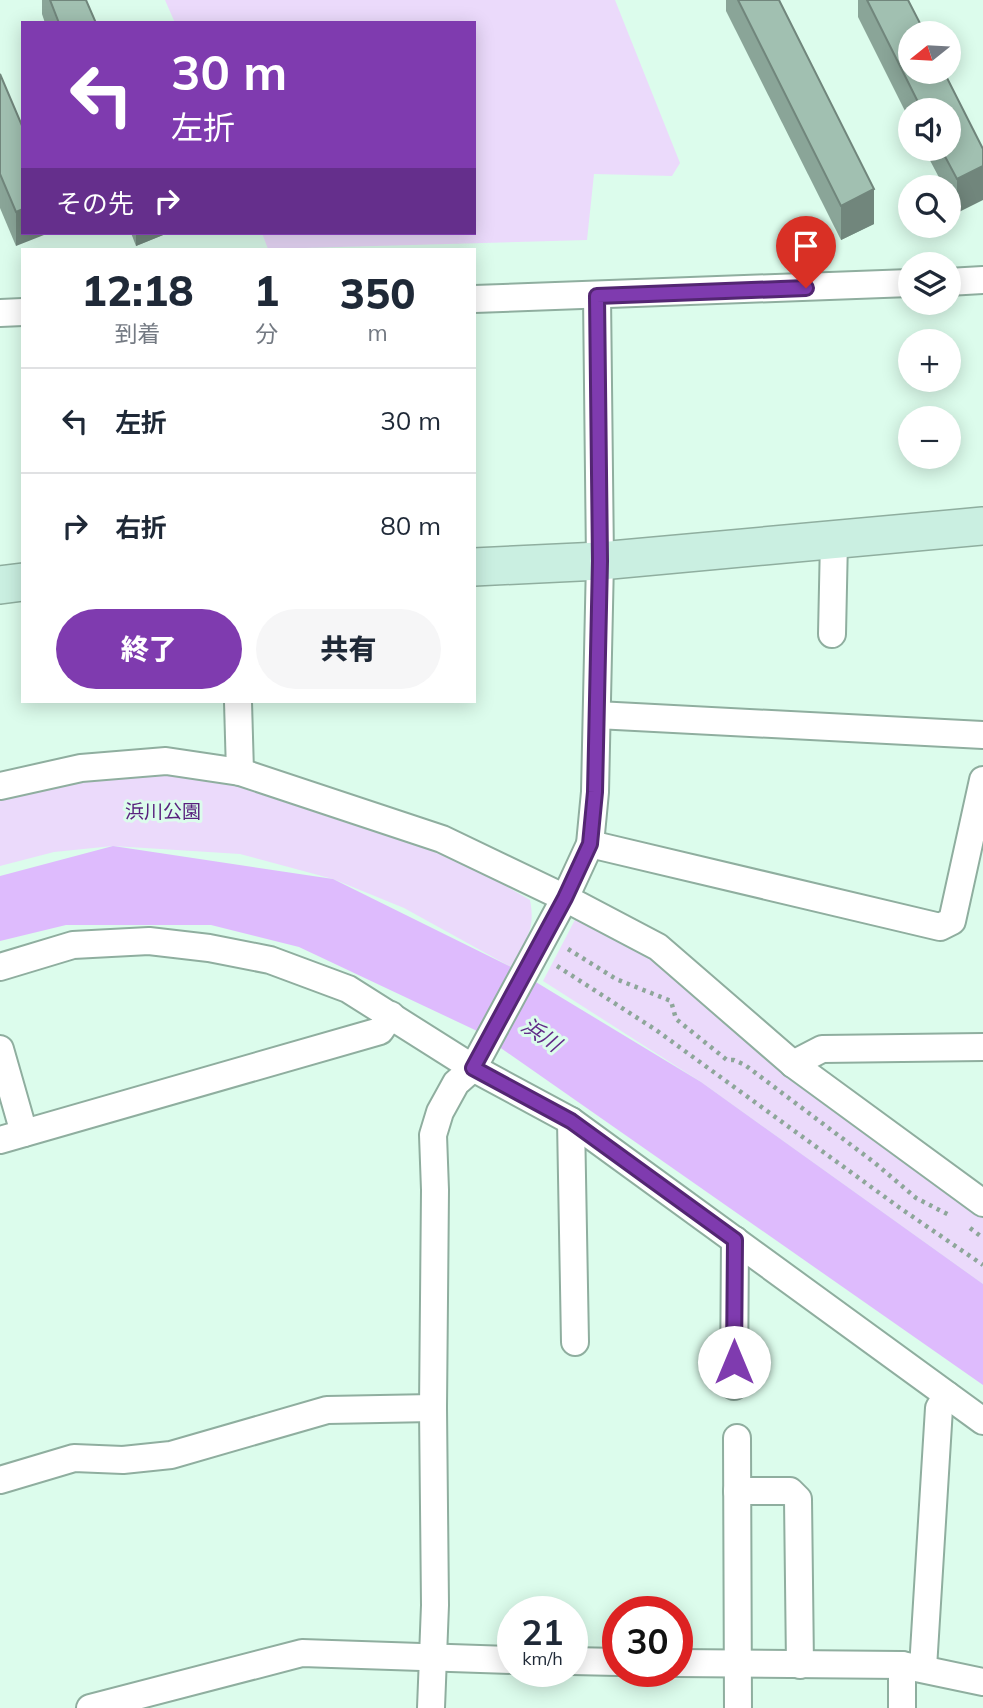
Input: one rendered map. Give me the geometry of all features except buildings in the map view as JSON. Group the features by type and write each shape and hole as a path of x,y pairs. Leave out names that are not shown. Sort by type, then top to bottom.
{"street":[{"path":"961,281 983,280"},
{"path":"476,299 898,283"},
{"path":"431,1708 435,1605 433,1135 440,1112 456,1083 473,1068 565,898 590,844 595,792 600,561 597,296"},
{"path":"0,313 21,312"},
{"path":"476,567 600,561 983,526"},
{"path":"832,634 834,540"},
{"path":"0,585 21,582"},
{"path":"238,703 240,772"},
{"path":"597,715 983,735"},
{"path":"0,786 81,768 166,761 240,772 442,839 565,898 658,947 793,1064 983,1203"},
{"path":"590,844 940,927 952,921 983,780"},
{"path":"0,967 73,945 149,941 209,948 270,960 348,989 473,1068 571,1121 983,1422"},
{"path":"0,1049 12,1137 380,1031 391,1015"},
{"path":"793,1064 822,1049 983,1047"},
{"path":"571,1121 575,1342"},
{"path":"734,1386 735,1240"},
{"path":"902,1708 912,1667 939,1408 947,1395"},
{"path":"0,1480 74,1458 124,1460 171,1454 327,1410 433,1408"},
{"path":"737,1438 738,1708"},
{"path":"737,1491 790,1491 798,1499 800,1665"},
{"path":"90,1708 302,1653 497,1660"},
{"path":"693,1663 912,1667 983,1682"}],"path":[{"path":"537,950 671,1001 676,1019 727,1060 745,1065 875,1163 916,1198 960,1220"},
{"path":"537,950 656,1030 900,1208 983,1265"},
{"path":"968,1226 983,1238"}],"green space":[{"path":"165,0 615,0 680,163 672,176 594,174 587,240 268,248 263,235 476,235 476,21 174,21"},
{"name":"浜川公園","path":"164,773 239,784 412,843 475,868 530,900 532,919 525,942 511,967 404,908 333,879 240,854 113,846 54,852 0,866 0,799 78,780"},
{"path":"578,914 651,958 843,1117 983,1215 983,1284 701,1082 543,981"}],"water":[{"name":"浜川","path":"113,846 333,879 511,967 701,1082 983,1284 983,1385 475,1030 299,947 211,925 66,925 0,941 0,876"}],"route":[{"path":"734,1362 735,1240 571,1121 473,1068 565,898 590,844 595,792 600,561 597,296 806,288"}]}
